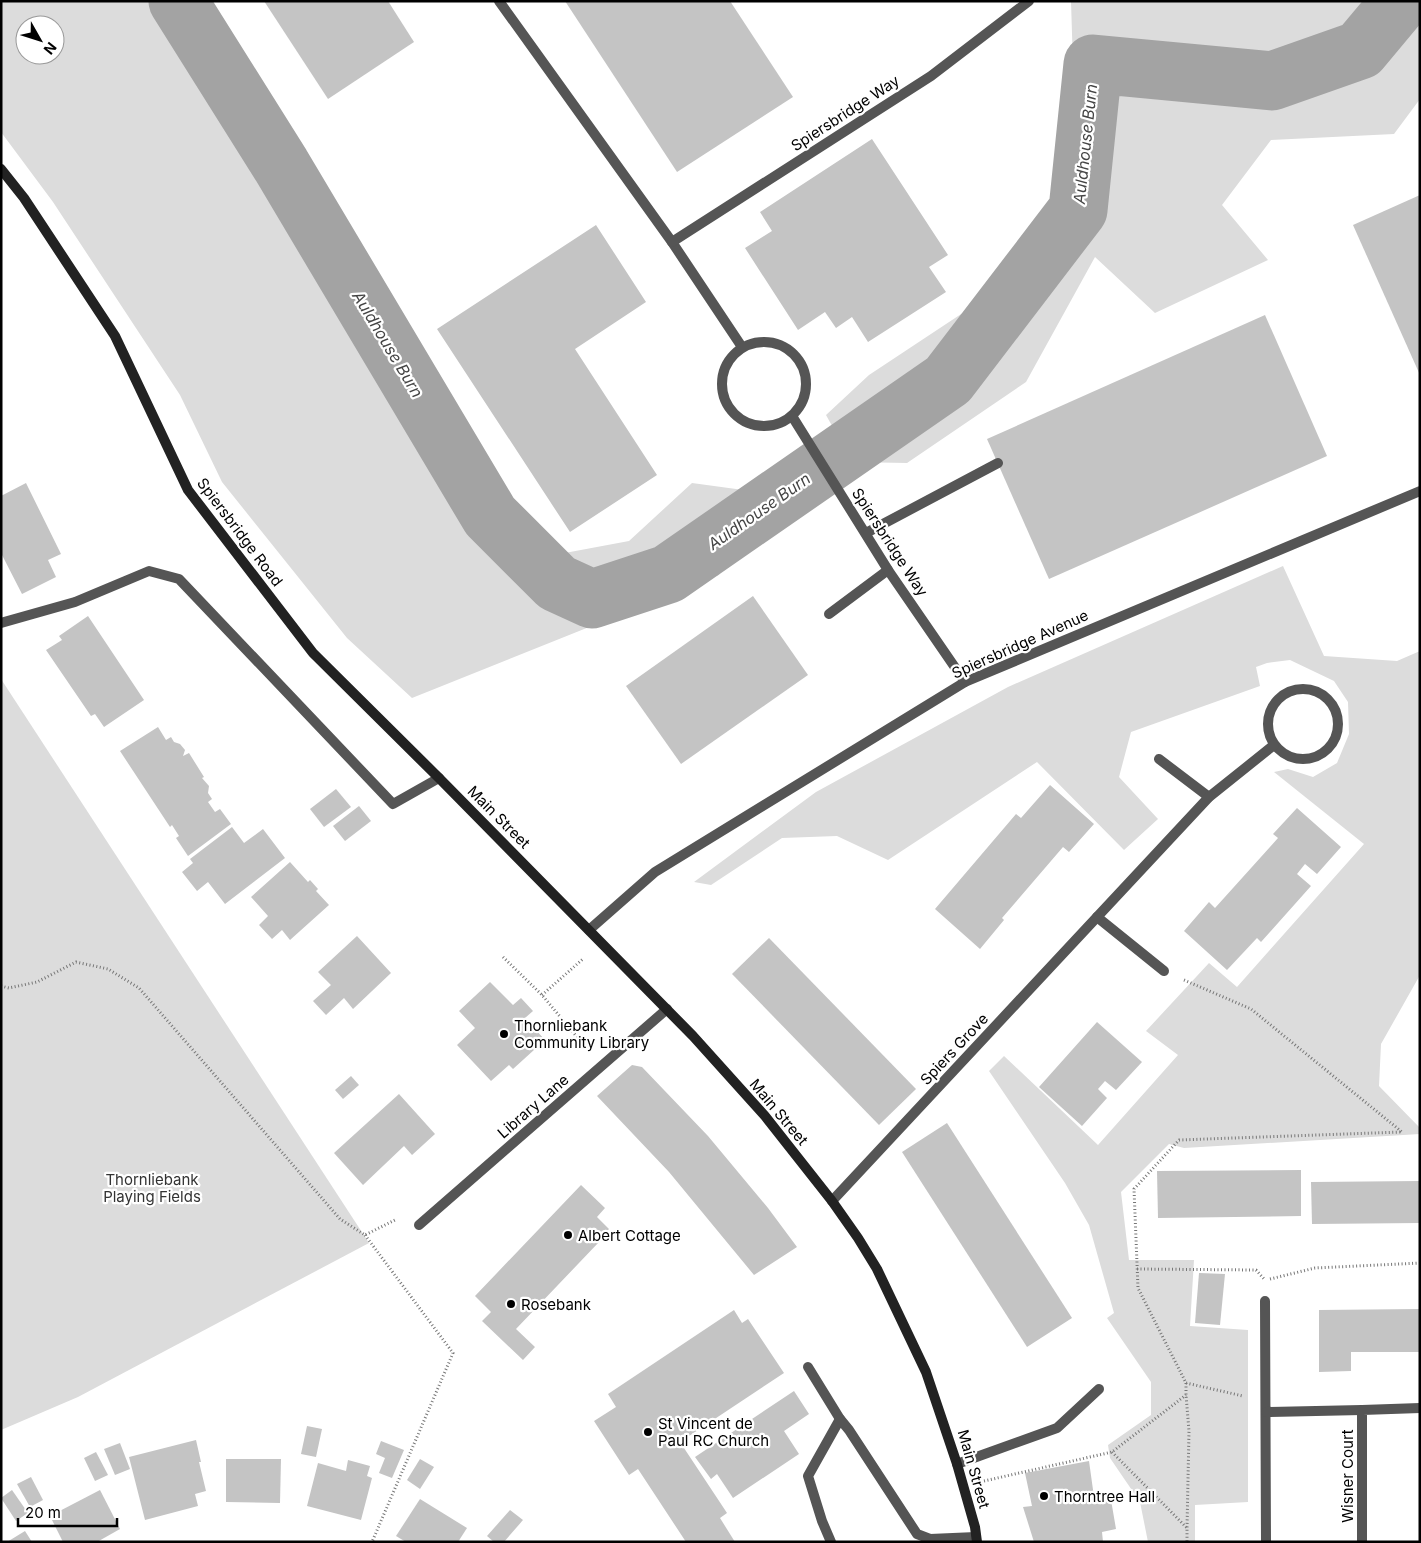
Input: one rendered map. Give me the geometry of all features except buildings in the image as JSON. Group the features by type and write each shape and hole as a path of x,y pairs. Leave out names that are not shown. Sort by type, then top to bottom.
{"main road":[{"name":"Spiersbridge Road","path":"1,169 24,198 114,336 188,490 313,653 439,778"},
{"name":"Main Street","path":"439,778 667,1009 765,1116 832,1201 877,1269 926,1372 957,1464 977,1539"}],"street":[{"path":"499,1 672,242 742,347"},
{"name":"Spiersbridge Way","path":"672,242 931,76 1030,1"},
{"path":"756,342 783,345 794,354 802,365 807,378 806,392 801,406 792,416 780,424 766,427 752,425 739,419 729,409 723,396 721,382 724,368 731,356 742,347 756,342"},
{"name":"Spiersbridge Way","path":"792,416 888,570 965,682"},
{"path":"866,533 998,463"},
{"name":"Spiersbridge Avenue","path":"589,930 655,872 965,682 1420,490"},
{"path":"829,614 888,570"},
{"path":"1,623 75,602 149,572 179,579 393,804 439,778"},
{"path":"1298,688 1319,692 1332,702 1339,720 1335,740 1324,753 1306,760 1295,759 1278,750 1274,745 1268,732 1268,717 1272,706 1279,697 1298,688"},
{"name":"Spiers Grove","path":"832,1201 1209,798 1274,745"},
{"path":"1159,759 1209,798"},
{"path":"1097,917 1164,972"},
{"name":"Library Lane","path":"419,1224 667,1009"},
{"path":"1265,1301 1266,1542"},
{"path":"808,1367 840,1419 917,1534 930,1539 977,1539"},
{"path":"957,1464 1057,1428 1099,1389"},
{"name":"Wisner Court","path":"1266,1412 1420,1408"},
{"name":"Wisner Court","path":"1362,1410 1362,1542"},
{"path":"831,1542 822,1522 808,1476 840,1419"}],"path":[{"path":"542,995 602,942"},
{"path":"503,957 542,995 602,1066"},
{"path":"1,986 9,988 37,982 76,962 108,969 139,988 340,1219 365,1236 453,1353 372,1542"},
{"path":"1164,972 1251,1009 1402,1132 1179,1140 1134,1189 1138,1288 1186,1383 1189,1430 1187,1542"},
{"path":"365,1236 400,1217"},
{"path":"1265,1280 1316,1268 1420,1263"},
{"path":"1137,1269 1256,1270 1265,1280 1265,1301"},
{"path":"1186,1383 1266,1401"},
{"path":"963,1485 1112,1452 1186,1395"},
{"path":"1112,1452 1188,1528"}],"green space":[{"path":"1,1 199,1 538,558 629,541 692,483 758,492 719,575 412,698 347,638 222,482 180,395 53,202 1,132"},
{"path":"1071,1 1420,1 1420,99 1394,134 1271,140 1222,205 1268,260 1155,313 1095,257 1026,382 907,463 852,462 826,415 869,375 1011,281 1076,164"},
{"path":"1283,566 1324,656 1397,661 1420,651 1420,975 1381,1044 1379,1086 1420,1128 1420,1134 1184,1148 1169,1144 1121,1192 1129,1260 1194,1260 1190,1326 1248,1330 1248,1502 1195,1505 1195,1542 1148,1542 1140,1502 1110,1458 1108,1445 1151,1415 1151,1382 1107,1318 1114,1313 1089,1225 1065,1183 989,1071 1004,1056 1098,1145 1178,1055 1146,1031 1209,963 1237,987 1364,844 1274,772 1288,769 1313,777 1337,763 1349,734 1348,702 1334,681 1290,660 1267,663 1256,667 1260,686 1131,732 1119,777 1158,819 1124,850 1037,762 888,860 837,836 782,838 711,885 694,882 816,792 1008,687"},
{"name":"Thornliebank Playing Fields","path":"1,679 369,1243 78,1397 1,1430"}],"waterway":[{"name":"Auldhouse Burn","path":"178,1 281,165 490,516 557,583 592,599 668,574 948,380 1078,210 1093,64 1272,81 1360,50 1401,1"}],"place":[{"name":"Thornliebank Community Library","path":"504,1034"},
{"name":"Albert Cottage","path":"568,1235"},
{"name":"Rosebank","path":"511,1304"},
{"name":"St Vincent de Paul RC Church","path":"648,1432"},
{"name":"Thorntree Hall","path":"1044,1496"}]}
